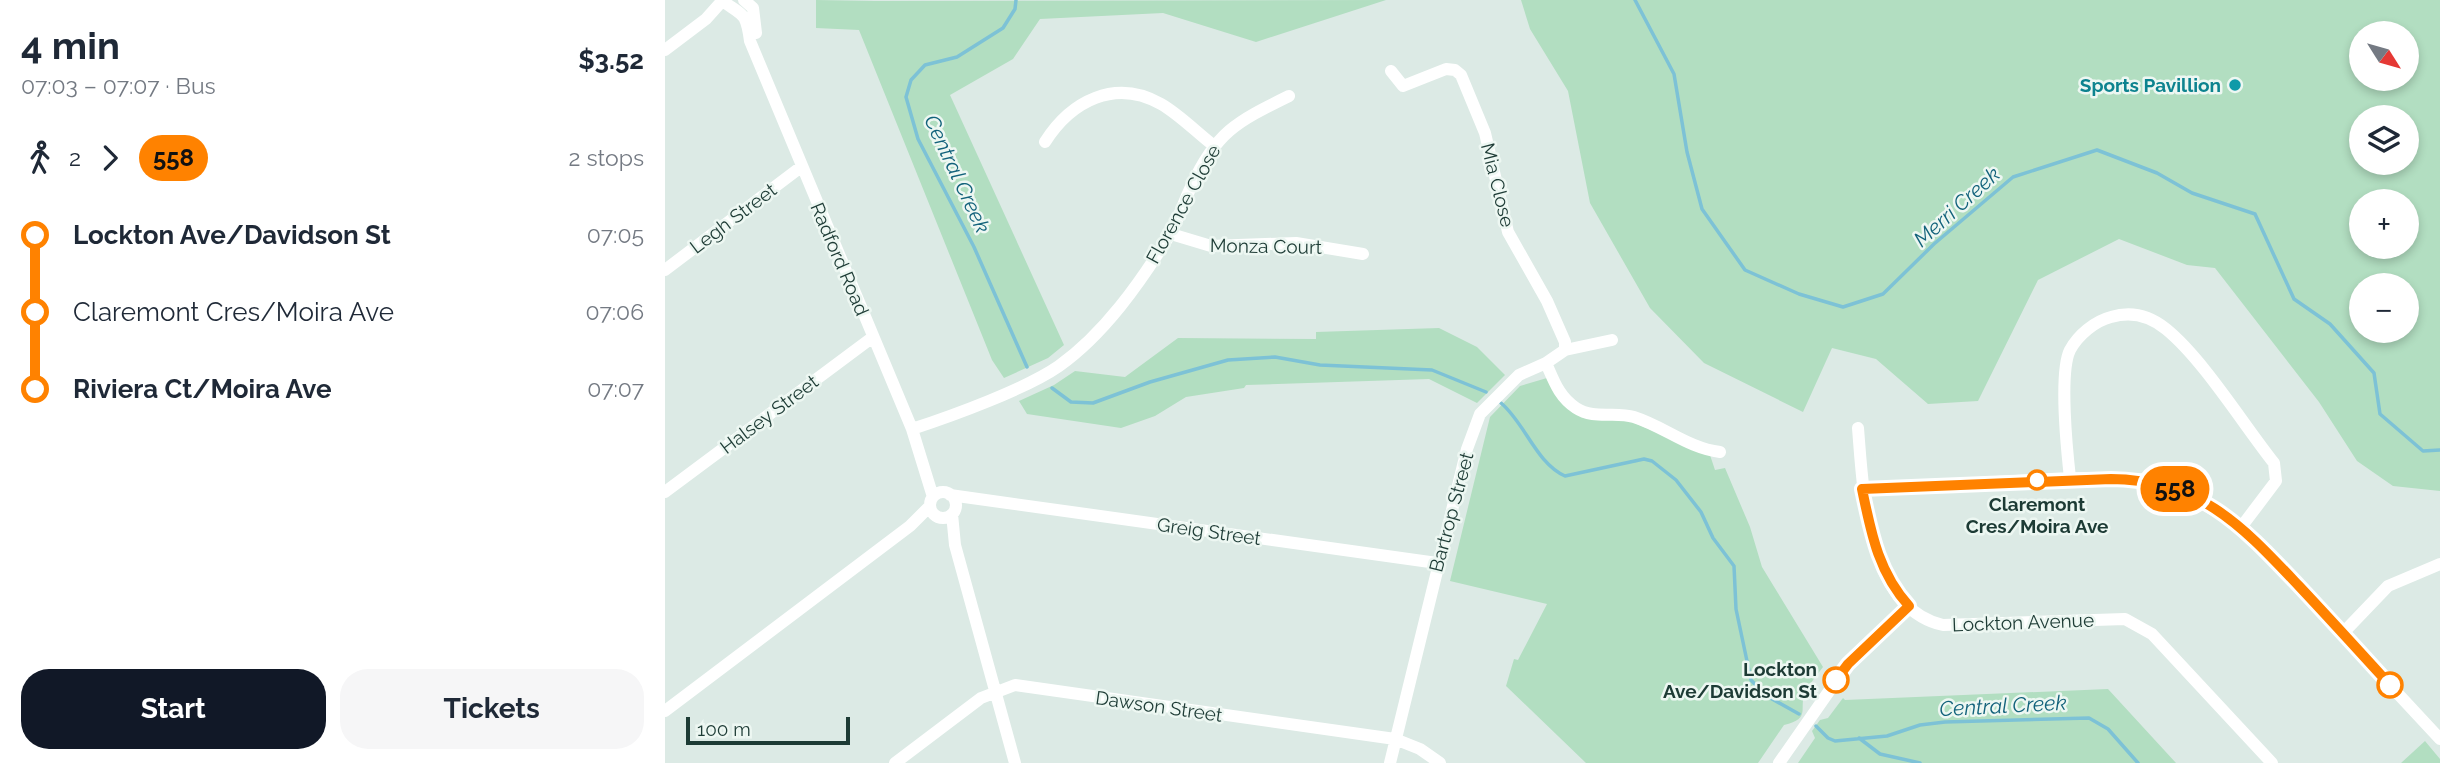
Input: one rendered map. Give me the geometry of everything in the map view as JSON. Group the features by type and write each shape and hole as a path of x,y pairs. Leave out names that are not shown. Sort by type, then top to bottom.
{"street":[{"name":"Radford Road","path":"722,0 744,13 750,41 758,54 801,167 912,429 925,463 934,508 955,545"},
{"path":"665,50 706,19 722,0"},
{"name":"Radford Road","path":"744,0 755,13 758,54"},
{"name":"Mia Close","path":"1391,71 1402,89 1446,69 1455,70 1461,75 1485,133 1508,232 1547,301 1565,342 1565,350"},
{"path":"1045,142 1056,125 1072,109 1089,99 1122,92 1136,94 1164,106 1213,145"},
{"name":"Florence Close","path":"912,429 1030,382 1058,367 1105,322 1130,293 1171,233 1213,145 1244,119 1289,96"},
{"name":"Legh Street","path":"665,270 801,167"},
{"name":"Monza Court","path":"1171,233 1211,246 1296,243 1363,254"},
{"path":"2070,478 2065,390 2070,350 2093,326 2105,318 2118,314 2144,316 2166,329 2186,349 2274,463 2276,481 2242,526"},
{"name":"Halsey Street","path":"665,492 873,337"},
{"name":"Bartrop Street","path":"1390,763 1437,563 1467,449 1480,414 1519,376 1565,350 1612,340"},
{"path":"1546,363 1557,389 1579,410 1591,414 1634,417 1693,446 1720,452"},
{"name":"Lockton Avenue","path":"1858,428 1862,489 1879,561 1891,585 1909,606 1932,623 1943,625 2125,619 2152,634 2272,763"},
{"name":"Radford Road","path":"925,463 951,502 955,545 1015,763"},
{"path":"1862,489 2070,478 2132,479 2162,485 2200,499 2242,526 2440,739"},
{"name":"Greig Street","path":"951,502 981,499 1437,563"},
{"path":"934,508 951,502"},
{"path":"665,711 934,508 951,502"},
{"path":"2343,633 2388,586 2440,564"},
{"path":"1779,763 1848,664 1909,606"},
{"name":"Dawson Street","path":"895,763 981,698 1016,685 1395,739 1420,749 1440,763"}],"green space":[{"path":"816,0 1386,0 1256,42 1163,13 1040,19 1013,59 950,95 1064,345 1048,358 1004,378 992,360 859,30 816,28"},
{"path":"1521,0 2440,0 2440,491 2393,486 2357,461 2319,402 2215,268 2187,265 2119,239 2038,280 1978,401 1928,404 1876,359 1832,348 1803,412 1704,363 1650,308 1590,203 1568,91 1530,29"},
{"path":"1439,328 1477,347 1505,375 1477,403 1429,379 1246,385 1244,388 1186,397 1155,416 1121,428 1027,414 1019,401 1054,385 1075,371 1125,377 1178,338 1316,339 1316,332"},
{"path":"1547,378 1562,402 1625,419 1710,455 1715,470 1725,468 1750,527 1762,567 1823,667 1806,691 1801,716 1784,725 1758,763 1586,763 1506,686 1514,659 1518,660 1547,604 1450,581 1490,417 1520,386"},
{"path":"2108,689 2176,763 1798,763 1815,738 1812,731 1820,720 1828,718 1843,698"},
{"path":"2425,741 2440,759 2440,763 2401,763"}],"waterway":[{"name":"Central Creek","path":"1016,0 1015,9 1003,28 957,57 925,65 911,80 906,97 918,139 974,247 1027,367"},
{"name":"Merri Creek","path":"1635,0 1674,74 1687,152 1702,209 1745,270 1799,294 1843,307 1883,294 1934,244 2013,177 2097,150 2157,173 2192,193 2255,214 2294,299 2330,324 2374,373 2380,414 2423,451 2440,450"},
{"name":"Central Creek","path":"1052,388 1071,402 1093,403 1150,382 1228,360 1275,357 1320,365 1432,370 1486,392"},
{"name":"Central Creek","path":"1501,403 1546,462 1565,476 1644,459 1652,461 1676,480 1701,512 1713,538 1734,566 1736,609 1751,680 1765,695 1799,714"},
{"name":"Central Creek","path":"1816,726 1835,741 1887,736 1920,725 1945,722 2089,718 2108,729 2138,763"},
{"path":"1859,738 1880,754 1920,763"}],"bus line":[{"name":"558","path":"1836,680 1848,664 1909,606 1891,585 1879,561 1862,489 2070,478 2132,479 2162,485 2200,499 2242,526 2390,685"}],"place":[{"name":"Sports Pavillion","path":"2235,85"},
{"name":"Claremont Cres/Moira Ave","path":"2037,480"},
{"name":"Lockton Ave/Davidson St","path":"1836,680"}]}
